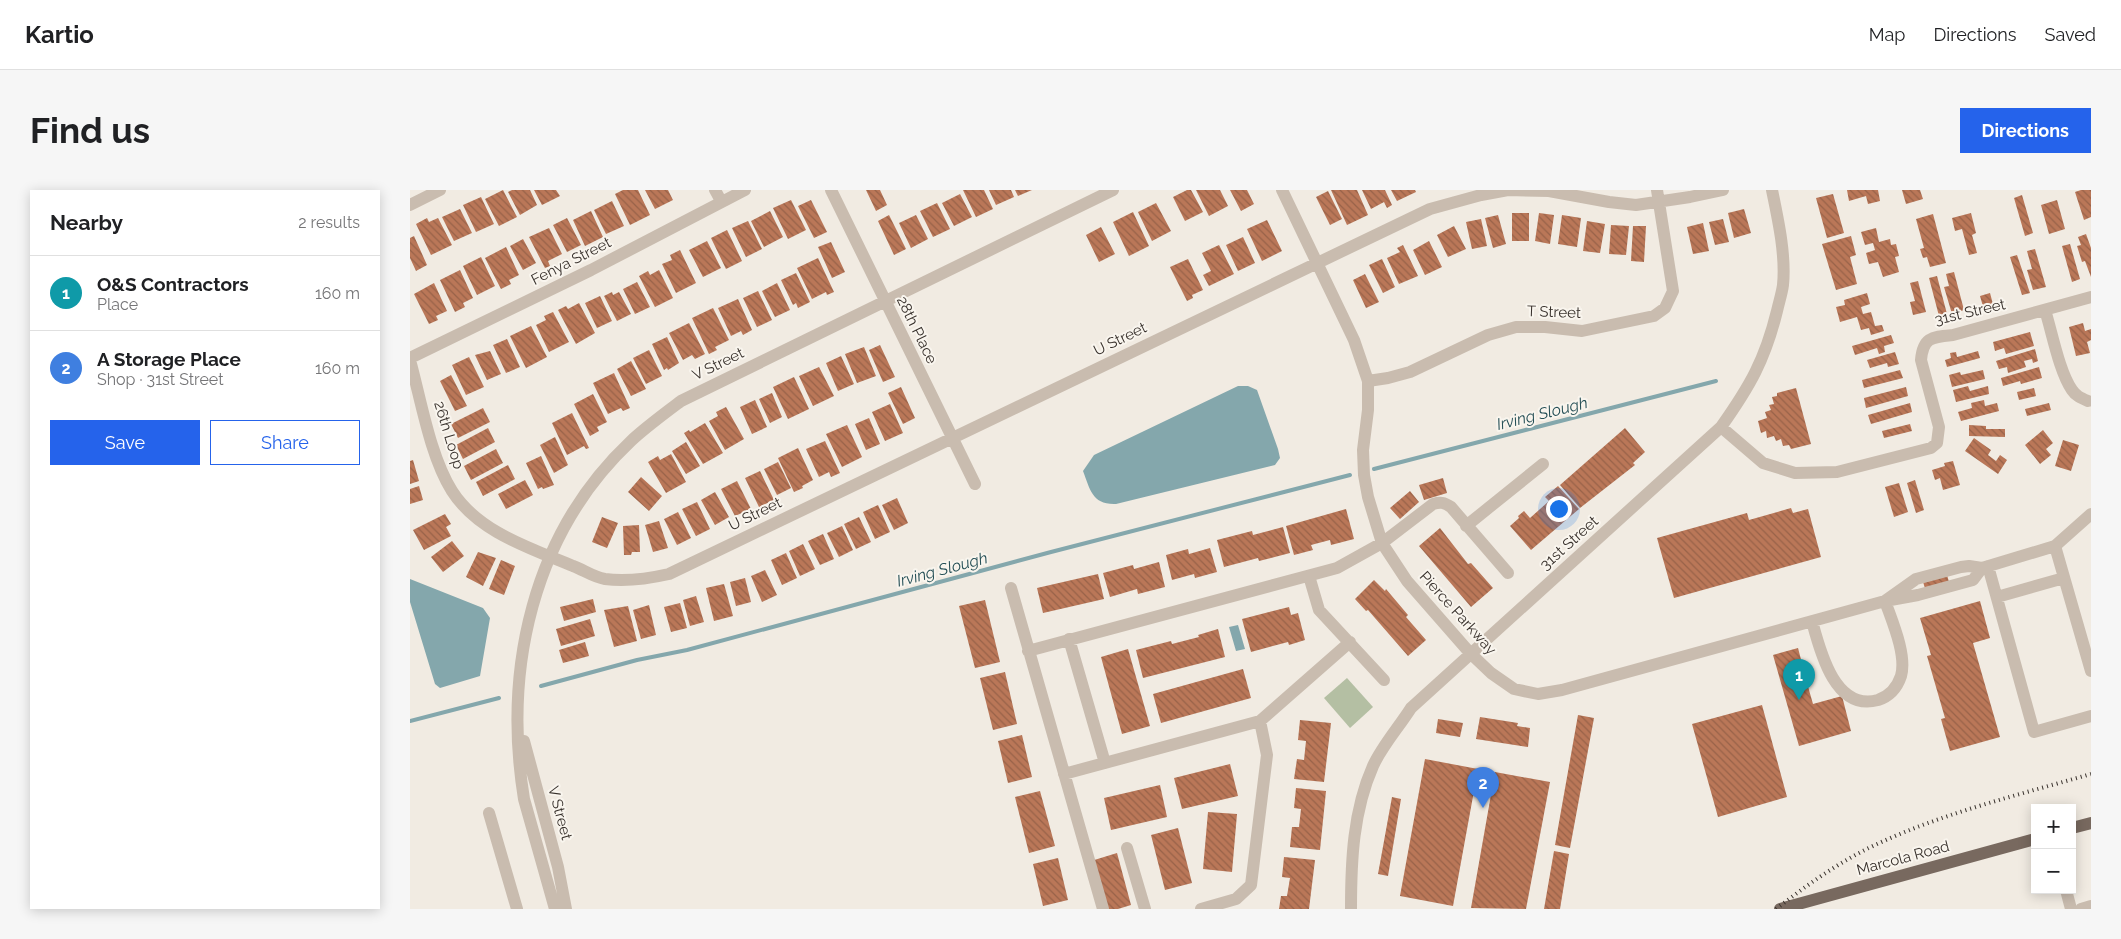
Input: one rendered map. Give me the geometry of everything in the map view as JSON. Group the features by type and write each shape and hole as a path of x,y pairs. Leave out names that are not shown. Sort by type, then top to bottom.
{"main road":[{"path":"2076,827 2091,823"},
{"name":"Marcola Road","path":"1780,909 2031,839"}],"street":[{"path":"410,205 440,190"},
{"name":"Fenya Street","path":"410,359 591,270 718,196 745,190"},
{"name":"28th Place","path":"832,190 884,301 975,484"},
{"name":"V Street","path":"555,909 524,800 518,749 520,662 536,592 549,557 583,498 602,472 631,441 681,401 1113,190"},
{"name":"Pierce Parkway","path":"1282,190 1354,340 1368,381 1368,410 1363,450 1364,475 1368,497 1382,542 1407,581 1470,653 1504,684 1514,689 1538,694 1580,685 1885,601 1918,595 1972,580 1985,567 2055,546 2091,514"},
{"name":"U Street","path":"549,557 603,579 641,580 669,574 1430,209 1508,190 1549,191 1601,201 1636,205 1658,196 1690,198 1723,190"},
{"name":"31st Street","path":"1351,909 1351,867 1357,819 1374,766 1411,708 1721,427 1740,400 1759,367 1766,349 1783,285 1781,230 1772,190"},
{"name":"T Street","path":"1368,381 1410,372 1488,335 1516,327 1545,327 1582,331 1654,316 1665,308 1673,291 1658,196"},
{"name":"31st Street","path":"1721,427 1763,463 1795,473 1837,472 1931,448 1937,443 1939,427 1920,360 1921,350 1925,342 1933,337 1953,335 2091,297"},
{"path":"2045,310 2066,379 2072,391 2088,401"},
{"name":"26th Loop","path":"410,359 436,457 452,492 472,515 491,529 549,557"},
{"path":"1466,526 1544,464"},
{"path":"1028,651 1337,568 1382,542 1433,504 1439,502 1446,503 1451,507 1508,573"},
{"path":"2055,546 2091,672"},
{"path":"1985,567 1997,597 2034,732 2091,716"},
{"path":"1309,576 1319,610 1384,680"},
{"path":"1997,597 2064,578"},
{"path":"1011,588 1103,909"},
{"path":"1812,621 1822,655 1830,673 1839,686 1850,696 1860,701 1872,702 1887,697 1893,691 1901,675 1902,659 1885,601"},
{"path":"1069,639 1105,762"},
{"path":"1064,774 1260,721 1350,642"},
{"path":"1201,909 1236,899 1251,885 1267,755 1260,721"},
{"name":"V Street","path":"519,727 558,867 566,909"},
{"path":"489,813 517,909"},
{"path":"1127,848 1145,909"},
{"path":"2067,894 2071,909"},
{"path":"2081,909 2091,906"}],"green space":[{"path":"1347,678 1373,707 1350,728 1324,698"}],"water":[{"path":"1238,386 1248,386 1257,390 1278,449 1280,458 1275,465 1116,504 1102,502 1093,495 1083,471 1094,455"},
{"path":"410,579 483,608 490,618 480,676 440,688 435,684 410,602"},
{"path":"1238,625 1245,649 1236,651 1229,627"}],"building":[{"path":"503,190 517,217 499,226 485,199"},
{"path":"512,190 530,190 537,205 520,215 508,192"},
{"path":"534,190 556,190 560,196 542,205"},
{"path":"623,190 638,190 650,215 630,225 615,194"},
{"path":"645,190 668,190 673,200 655,209"},
{"path":"866,190 880,190 887,205 876,211"},
{"path":"963,190 984,190 993,209 976,217"},
{"path":"989,190 1011,190 1014,197 996,205"},
{"path":"1015,190 1032,190 1018,196"},
{"path":"1191,190 1203,212 1185,221 1173,197"},
{"path":"1196,190 1220,190 1228,206 1209,216"},
{"path":"1230,190 1247,190 1254,204 1241,211"},
{"path":"1331,190 1357,190 1368,215 1347,225"},
{"path":"1362,190 1385,190 1392,205 1387,208 1384,202 1371,209"},
{"path":"1391,190 1415,190 1416,192 1397,201"},
{"path":"1847,190 1878,190 1880,201 1868,204 1866,196 1849,201"},
{"path":"1902,190 1920,190 1923,199 1906,204"},
{"path":"2091,190 2091,217 2084,220 2075,192"},
{"path":"1328,191 1342,219 1330,225 1316,197"},
{"path":"960,194 972,217 954,226 942,203"},
{"path":"1833,194 1844,233 1827,238 1816,198"},
{"path":"2022,195 2033,233 2025,236 2014,198"},
{"path":"481,197 494,224 476,232 463,205"},
{"path":"791,200 806,230 788,239 773,208"},
{"path":"811,200 827,232 814,238 798,206"},
{"path":"2057,200 2065,229 2049,234 2041,205"},
{"path":"612,201 624,226 606,234 594,210"},
{"path":"937,203 950,229 933,237 920,211"},
{"path":"1156,203 1171,231 1152,241 1138,212"},
{"path":"460,209 472,233 454,241 442,217"},
{"path":"1744,209 1751,233 1734,238 1728,213"},
{"path":"591,211 603,237 585,246 573,220"},
{"path":"770,211 783,237 764,247 751,221"},
{"path":"1133,212 1149,246 1129,256 1113,222"},
{"path":"1512,213 1529,213 1529,241 1512,241"},
{"path":"1539,213 1554,215 1550,244 1535,241"},
{"path":"1971,213 1976,233 1972,235 1977,253 1969,255 1962,229 1955,231 1952,218"},
{"path":"1933,214 1946,263 1930,267 1927,257 1923,258 1920,249 1924,248 1916,219"},
{"path":"889,215 906,249 894,255 878,221"},
{"path":"916,215 928,239 911,248 899,223"},
{"path":"1498,215 1506,244 1493,248 1485,218"},
{"path":"1562,215 1581,218 1577,247 1558,244"},
{"path":"427,218 429,222 438,218 452,245 431,255 416,224"},
{"path":"567,218 581,245 567,252 553,225"},
{"path":"1481,219 1487,246 1472,249 1466,222"},
{"path":"1723,219 1729,242 1715,245 1709,222"},
{"path":"1267,220 1282,251 1262,261 1247,229"},
{"path":"748,221 762,249 746,257 732,228"},
{"path":"1587,221 1605,224 1600,253 1583,251"},
{"path":"1703,223 1709,251 1693,254 1687,227"},
{"path":"1611,225 1629,226 1626,255 1609,254"},
{"path":"1454,226 1466,249 1448,257 1437,235"},
{"path":"1633,226 1646,226 1644,262 1631,261"},
{"path":"1101,227 1115,254 1099,262 1086,235"},
{"path":"549,228 562,254 548,261 550,266 545,268 529,237"},
{"path":"1876,228 1879,242 1890,239 1891,245 1896,244 1899,256 1895,257 1899,272 1883,277 1878,262 1869,264 1866,253 1875,250 1873,243 1865,245 1861,232"},
{"path":"727,230 742,261 726,269 711,238"},
{"path":"2086,234 2091,248 2091,277 2085,261 2082,262 2077,246 2081,245 2078,237"},
{"path":"414,236 427,265 416,271 410,258 410,238"},
{"path":"1851,236 1856,255 1850,257 1857,284 1836,290 1822,244"},
{"path":"1243,237 1255,263 1238,271 1226,245"},
{"path":"523,239 536,263 523,270 510,246"},
{"path":"707,241 721,268 703,277 689,250"},
{"path":"1429,241 1442,267 1425,275 1413,250"},
{"path":"831,242 845,272 832,278 818,247"},
{"path":"2070,244 2080,279 2072,282 2062,246"},
{"path":"1219,245 1234,274 1209,286 1203,275 1211,271 1202,253"},
{"path":"1403,245 1418,276 1399,284 1387,258 1400,252 1397,248"},
{"path":"506,247 519,275 509,280 511,284 501,289 485,258"},
{"path":"2035,249 2046,287 2033,290 2027,270 2032,269 2027,251"},
{"path":"680,250 696,283 676,293 662,264 672,260 670,255"},
{"path":"2017,255 2030,293 2022,295 2010,257"},
{"path":"481,257 495,286 477,295 463,266"},
{"path":"818,258 834,292 827,295 826,292 812,299 797,268"},
{"path":"1188,259 1203,290 1192,295 1193,298 1187,301 1170,267"},
{"path":"1382,259 1395,287 1383,293 1369,265"},
{"path":"460,270 473,298 463,303 465,307 455,312 440,280"},
{"path":"659,270 673,298 655,307 639,276 648,271 650,275"},
{"path":"1954,272 1964,310 1952,314 1944,287 1949,286 1946,274"},
{"path":"796,273 810,302 798,308 796,303 793,305 781,280"},
{"path":"1365,274 1379,302 1366,308 1353,280"},
{"path":"1937,276 1947,314 1939,316 1929,278"},
{"path":"1918,281 1926,312 1913,315 1910,302 1915,301 1910,283"},
{"path":"637,282 650,307 635,314 623,289"},
{"path":"434,283 447,311 436,316 438,320 429,324 414,294"},
{"path":"777,283 790,310 775,317 762,291"},
{"path":"758,291 772,320 757,327 743,298"},
{"path":"612,292 613,295 619,292 631,314 617,321 604,296"},
{"path":"1867,293 1870,304 1861,307 1863,314 1871,312 1875,326 1882,325 1884,331 1871,335 1869,328 1861,330 1857,317 1840,322 1836,307 1845,305 1844,300"},
{"path":"1990,293 1994,308 1984,310 1980,296"},
{"path":"600,296 612,321 597,328 585,303"},
{"path":"738,299 752,330 743,335 741,331 731,336 718,308"},
{"path":"579,303 595,333 576,344 558,310 566,306 568,309"},
{"path":"713,308 729,340 715,347 717,350 709,354 692,318"},
{"path":"553,312 569,342 549,352 536,325 546,320 544,316"},
{"path":"689,323 705,354 695,359 692,355 683,360 669,333"},
{"path":"2083,323 2085,331 2091,329 2091,340 2087,342 2090,353 2076,356 2069,327"},
{"path":"531,326 547,357 526,368 510,336"},
{"path":"2030,332 2034,346 2006,354 2004,348 1995,351 1993,342"},
{"path":"1891,335 1894,343 1884,346 1885,352 1879,354 1877,348 1855,355 1852,346"},
{"path":"667,337 679,363 668,370 667,368 664,370 652,344"},
{"path":"507,339 520,367 506,373 493,345"},
{"path":"880,345 895,377 883,382 869,350"},
{"path":"864,347 876,376 857,383 845,354"},
{"path":"2035,349 2038,361 2033,363 2032,359 2024,361 2026,367 2008,373 2007,367 1999,369 1996,361"},
{"path":"649,350 662,376 646,384 633,358"},
{"path":"490,351 501,374 487,380 475,355"},
{"path":"1978,351 1980,358 1947,367 1945,360 1951,358 1950,353 1956,352 1957,357"},
{"path":"1895,352 1899,364 1888,367 1887,363 1870,368 1867,360"},
{"path":"841,356 854,384 838,391 826,363"},
{"path":"469,357 484,387 466,395 452,365"},
{"path":"631,361 646,389 631,396 617,369"},
{"path":"819,367 834,396 813,406 799,376"},
{"path":"2039,367 2042,378 2021,384 2020,381 2003,386 2001,378"},
{"path":"1900,370 1903,378 1864,388 1862,380"},
{"path":"1983,370 1985,379 1952,387 1949,375 1960,372 1961,375"},
{"path":"614,373 630,408 623,411 621,408 608,414 593,383"},
{"path":"451,375 467,406 455,411 440,381"},
{"path":"794,377 809,409 788,419 773,387"},
{"path":"1968,386 1970,391 1988,386 1989,394 1956,402 1953,390"},
{"path":"901,387 915,418 903,424 888,393"},
{"path":"1906,387 1908,396 1866,408 1864,398"},
{"path":"1796,388 1811,444 1791,449 1789,445 1783,446 1781,439 1776,441 1774,436 1767,438 1766,431 1761,433 1758,421 1767,418 1765,412 1771,410 1769,405 1774,404 1772,397 1777,396 1777,393"},
{"path":"2034,388 2036,396 2019,400 2017,392"},
{"path":"772,393 782,417 770,423 759,399"},
{"path":"593,394 607,422 597,427 599,431 590,436 574,404"},
{"path":"755,400 767,427 752,434 740,407"},
{"path":"1984,400 1985,406 1997,403 1999,411 1961,421 1958,412 1972,408 1971,403"},
{"path":"1910,403 1912,412 1871,424 1868,415"},
{"path":"2049,403 2051,410 2027,416 2025,409"},
{"path":"890,404 903,433 885,441 872,412"},
{"path":"726,407 744,439 725,450 709,421 718,416 716,412"},
{"path":"483,408 490,422 458,438 451,424"},
{"path":"572,413 589,448 586,449 584,446 567,455 552,423"},
{"path":"869,418 880,444 866,450 855,424"},
{"path":"705,423 723,453 703,464 684,433 689,430 690,432"},
{"path":"1910,424 1912,431 1884,438 1882,431"},
{"path":"847,425 862,457 842,467 826,434"},
{"path":"1969,425 1986,426 1986,429 2005,429 2005,437 1969,436"},
{"path":"488,428 495,442 463,459 456,445"},
{"path":"1625,428 1645,452 1633,463 1635,465 1580,508 1560,485"},
{"path":"2043,430 2053,443 2046,449 2051,455 2040,464 2025,445"},
{"path":"555,437 568,465 554,473 540,445"},
{"path":"1974,438 1991,450 1988,455 1996,461 2000,455 2007,460 1998,474 1965,451"},
{"path":"2063,440 2079,445 2071,471 2055,466"},
{"path":"825,441 840,473 831,477 829,472 819,477 806,449"},
{"path":"686,442 700,466 686,474 672,451"},
{"path":"798,448 813,480 794,492 778,458"},
{"path":"496,449 503,463 471,480 464,466"},
{"path":"671,454 686,482 666,493 648,462 658,456 660,460"},
{"path":"541,456 554,485 538,489 526,463"},
{"path":"413,460 419,481 410,484 410,461"},
{"path":"1953,461 1960,485 1943,490 1940,478 1935,480 1932,470 1945,466 1944,463"},
{"path":"778,462 791,488 777,495 764,469"},
{"path":"508,465 515,479 483,496 476,482"},
{"path":"760,471 774,500 759,507 745,478"},
{"path":"641,477 662,496 649,511 628,492"},
{"path":"1443,478 1447,493 1424,500 1419,485"},
{"path":"525,480 533,495 506,509 498,494"},
{"path":"1915,480 1924,510 1916,513 1907,483"},
{"path":"737,481 751,509 735,516 721,489"},
{"path":"1899,483 1908,512 1894,517 1885,487"},
{"path":"419,486 423,500 410,504 410,489"},
{"path":"1558,486 1579,509 1531,550 1510,526 1524,511 1530,518 1549,501 1545,497"},
{"path":"1410,491 1419,502 1400,519 1390,508"},
{"path":"715,492 729,517 715,525 701,500"},
{"path":"897,498 908,523 894,530 882,505"},
{"path":"697,502 710,529 696,536 682,509"},
{"path":"878,505 890,532 875,539 863,512"},
{"path":"1791,508 1793,513 1808,509 1821,557 1674,598 1657,538 1747,513 1749,520"},
{"path":"1346,509 1354,539 1331,545 1330,540 1311,545 1313,550 1294,555 1286,526"},
{"path":"678,512 691,538 677,545 664,519"},
{"path":"445,514 451,524 446,527 451,536 424,550 413,530"},
{"path":"602,517 618,523 607,548 592,542"},
{"path":"859,517 871,542 856,549 844,524"},
{"path":"659,521 668,548 653,552 645,525"},
{"path":"639,525 640,552 624,555 623,526"},
{"path":"842,526 853,550 839,557 827,533"},
{"path":"1283,527 1290,553 1259,561 1258,558 1224,567 1217,540 1252,531 1253,535"},
{"path":"1440,528 1468,564 1471,563 1493,588 1471,607 1419,546"},
{"path":"823,534 834,559 820,565 808,541"},
{"path":"452,541 464,556 443,572 431,557"},
{"path":"803,544 815,569 800,576 789,551"},
{"path":"1210,548 1217,572 1195,578 1194,574 1172,580 1166,555 1188,549 1189,554"},
{"path":"478,552 496,558 483,586 466,577"},
{"path":"786,553 797,578 782,585 771,560"},
{"path":"501,560 515,566 504,595 489,589"},
{"path":"1159,562 1165,587 1138,594 1137,589 1110,597 1103,573 1133,565 1134,569"},
{"path":"765,570 777,595 762,602 751,576"},
{"path":"1098,574 1104,599 1043,613 1037,588"},
{"path":"1947,575 1949,582 1925,588 1923,582"},
{"path":"745,578 751,602 736,606 730,582"},
{"path":"1374,580 1385,591 1386,589 1408,615 1406,617 1426,640 1408,656 1368,610 1366,611 1355,599"},
{"path":"724,584 733,616 714,621 706,588"},
{"path":"696,596 704,622 690,626 683,600"},
{"path":"593,599 596,612 564,621 560,607"},
{"path":"985,600 1000,662 975,668 959,606"},
{"path":"1980,601 1990,638 1973,643 2000,737 1950,751 1941,719 1945,718 1927,656 1931,655 1920,618"},
{"path":"680,603 687,628 671,632 664,607"},
{"path":"649,605 656,635 641,639 633,610"},
{"path":"628,606 637,641 614,647 604,610"},
{"path":"1289,607 1291,615 1298,613 1305,640 1289,645 1288,642 1251,652 1242,619"},
{"path":"590,619 595,636 561,646 556,629"},
{"path":"1218,629 1225,657 1143,678 1136,650 1171,641 1172,644 1199,637 1198,635"},
{"path":"585,642 589,656 563,663 559,650"},
{"path":"1798,648 1804,671 1808,670 1811,682 1807,683 1813,704 1842,696 1851,731 1799,746 1773,655"},
{"path":"1128,649 1150,726 1122,734 1101,657"},
{"path":"1243,669 1251,698 1161,723 1153,694"},
{"path":"1005,672 1017,724 993,730 980,678"},
{"path":"1762,705 1787,797 1718,817 1692,724"},
{"path":"1578,715 1594,718 1570,848 1555,845"},
{"path":"1480,717 1518,723 1517,726 1530,728 1528,747 1476,739"},
{"path":"1438,719 1463,723 1460,737 1436,733"},
{"path":"1300,720 1331,723 1324,782 1294,779 1297,759 1304,760 1306,741 1298,740"},
{"path":"1022,735 1032,777 1008,783 998,741"},
{"path":"1425,759 1478,769 1453,906 1400,896"},
{"path":"1230,764 1238,796 1182,809 1174,778"},
{"path":"1495,772 1550,782 1526,909 1471,908"},
{"path":"1160,785 1167,817 1111,830 1104,798"},
{"path":"1296,788 1326,791 1320,850 1290,847 1292,827 1299,827 1301,809 1294,808"},
{"path":"1040,791 1055,846 1029,853 1015,797"},
{"path":"1392,797 1401,799 1388,876 1378,874"},
{"path":"1208,812 1237,814 1232,872 1203,869"},
{"path":"1178,828 1192,883 1165,890 1151,835"},
{"path":"1554,851 1569,854 1560,909 1544,909"},
{"path":"1117,853 1131,905 1118,909 1104,909 1091,861"},
{"path":"1284,857 1315,860 1309,909 1279,909 1281,896 1287,896 1290,878 1282,877"},
{"path":"1058,858 1068,900 1043,906 1033,864"}],"waterway":[{"name":"Irving Slough","path":"1374,469 1716,381"},
{"name":"Irving Slough","path":"541,686 637,660 687,650 1051,552 1350,475"},
{"name":"Irving Slough","path":"410,721 499,698"}],"railway":[{"path":"1776,909 1836,866 1875,845 1927,823 1981,805 2091,774"}],"place":[{"name":"O&S Contractors","path":"1799,700"},
{"name":"A Storage Place","path":"1483,808"}]}
